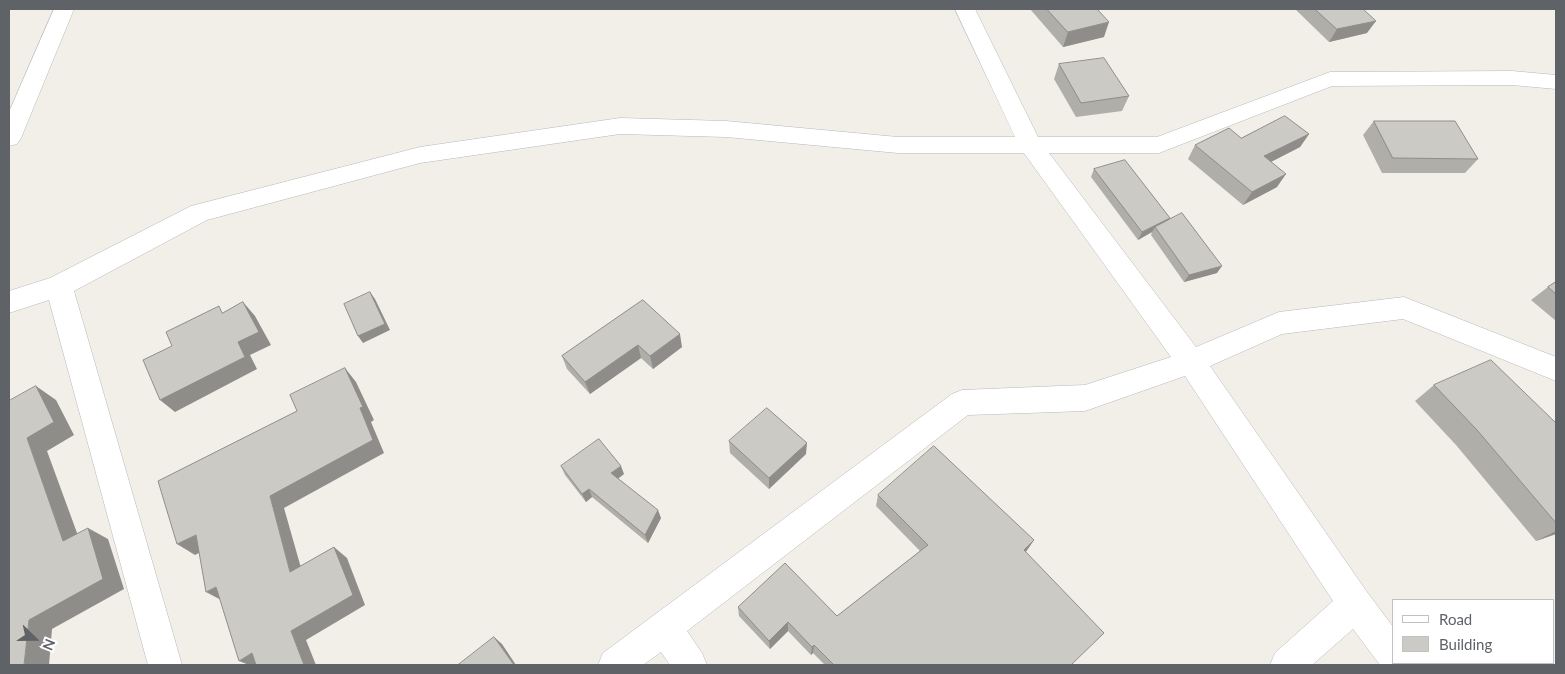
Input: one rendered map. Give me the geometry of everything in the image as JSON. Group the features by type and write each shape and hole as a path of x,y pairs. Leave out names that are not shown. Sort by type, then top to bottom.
{"street":[{"path":"9,138 64,9"},
{"path":"965,9 1031,146 1191,362 1355,604 1392,653"},
{"path":"9,302 59,286 200,213 420,155 563,134 620,126 716,128 898,145 1158,145 1330,79 1512,78 1556,82"},
{"path":"59,286 165,665"},
{"path":"615,665 962,403 1085,398 1191,362 1279,323 1404,308 1556,369"},
{"path":"1287,665 1355,604"},
{"path":"664,627 690,665"}],"building":[{"path":"1047,9 1097,9 1109,22 1068,32"},
{"path":"1315,9 1363,9 1376,21 1337,29"},
{"path":"1104,58 1129,96 1081,103 1059,64"},
{"path":"1285,116 1309,134 1264,156 1286,174 1252,192 1195,145 1229,128 1241,138"},
{"path":"1374,121 1455,121 1478,159 1393,158"},
{"path":"1125,160 1170,218 1142,232 1094,169"},
{"path":"1182,213 1222,266 1189,275 1155,227"},
{"path":"1556,282 1556,294 1548,287"},
{"path":"370,292 385,324 358,336 344,304"},
{"path":"643,300 680,334 650,356 638,345 585,382 562,356"},
{"path":"243,302 259,332 238,342 245,357 160,400 143,360 172,346 166,332 219,306 222,313"},
{"path":"1491,360 1556,423 1556,523 1477,430 1434,385"},
{"path":"345,368 363,407 360,408 373,440 270,496 290,572 334,547 353,595 291,631 304,665 256,665 252,653 239,661 216,587 206,592 196,535 177,544 158,481 297,411 290,395"},
{"path":"36,386 54,422 27,438 63,541 88,528 103,579 29,620 24,665 9,665 9,401"},
{"path":"767,408 807,443 769,478 729,441"},
{"path":"599,439 621,466 611,473 658,510 645,535 589,489 582,494 561,466"},
{"path":"934,446 1034,540 1024,550 1104,633 1071,665 834,665 814,645 812,647 788,622 769,641 738,607 785,563 837,616 928,545 878,495"},
{"path":"494,637 514,665 458,665"}]}
